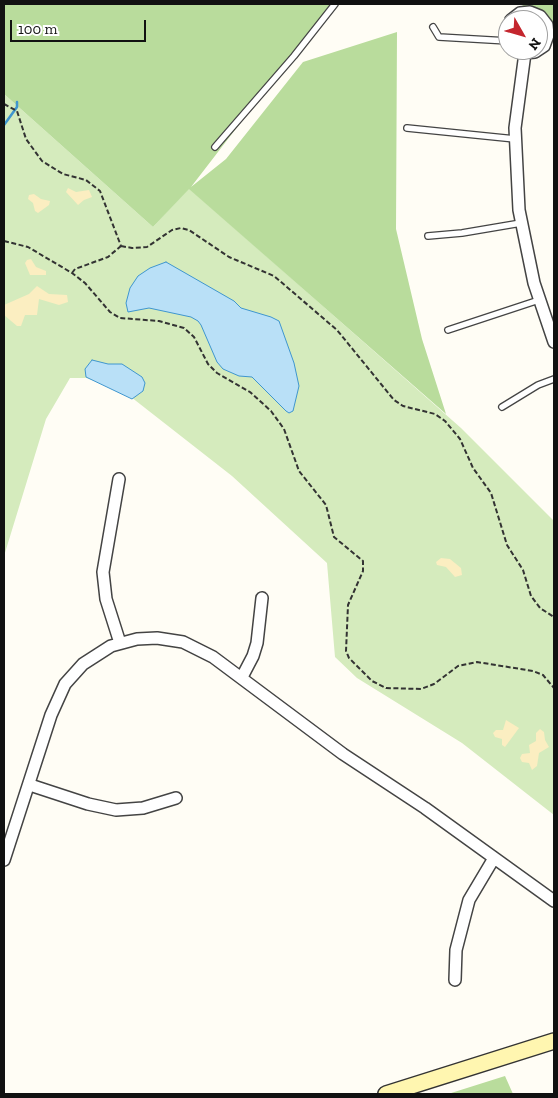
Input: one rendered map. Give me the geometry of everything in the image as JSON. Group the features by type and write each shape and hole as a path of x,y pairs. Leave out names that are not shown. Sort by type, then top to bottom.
{"main road":[{"path":"386,1094 554,1041"}],"street":[{"path":"520,60 515,139 516,183 521,223 539,300 554,340"},
{"path":"118,479 103,572 106,598 120,643"},
{"path":"242,677 253,656 257,643 262,598"},
{"path":"4,860 51,715 66,684 94,656 120,643 157,638 183,642 202,650 242,677 343,754 425,808 554,902"},
{"path":"30,784 88,804 116,810 143,808 176,798"},
{"path":"455,980 456,950 469,900 494,858"}],"lane":[{"path":"216,147 294,56 335,4"},
{"path":"433,27 439,37 498,40"},
{"path":"406,128 515,139"},
{"path":"428,236 462,233 521,223"},
{"path":"448,330 539,300"},
{"path":"502,407 538,385 554,379"}],"path":[{"path":"4,104 17,111 26,138 42,161 63,174 86,180 100,192 121,246"},
{"path":"121,246 132,248 147,247 172,230 181,228 189,230 229,257 269,273 330,324 394,400 403,406 435,414 445,422 460,439 473,468 489,489 507,545 523,570 531,596 540,608 554,617"},
{"path":"4,241 28,247 72,273 85,283 110,312 120,318 159,321 187,330 194,337 214,371 222,378 255,396 280,423 298,471 326,505 334,537 364,561 363,571 348,605 346,649 349,658 372,681 386,688 422,690 434,684 458,666 477,662 538,672 554,688"},
{"path":"72,273 75,269 108,257 121,246"}],"green space":[{"path":"4,4 332,4 191,187 226,159 303,62 397,32 396,229 422,339 446,414 189,189 153,227 4,94"},
{"path":"520,4 554,4 554,24 548,20 548,10 530,10"},
{"path":"4,94 153,227 189,188 461,428 554,521 554,815 462,743 357,678 335,657 327,563 232,476 131,397 108,386 87,378 70,378 46,419 4,556"},
{"path":"505,1076 513,1094 448,1094"}],"sand":[{"path":"68,188 76,192 89,190 92,197 78,205 66,192"},
{"path":"34,194 41,199 50,201 49,205 38,213 35,211 33,203 28,199 29,195"},
{"path":"31,259 36,267 46,271 46,275 30,275 25,263"},
{"path":"37,286 49,294 67,295 68,302 59,305 39,299 37,315 25,315 21,326 17,326 4,315 4,305 29,294"},
{"path":"441,558 450,559 461,568 462,575 455,577 446,567 437,565 436,562"},
{"path":"506,720 519,728 505,747 502,745 502,739 495,737 493,733 496,730 503,730"},
{"path":"540,729 544,732 545,740 549,747 539,753 537,766 532,770 529,763 522,762 520,758 522,754 530,753 529,745 536,741 536,733"}],"water":[{"path":"166,262 234,301 241,308 279,321 294,363 299,386 293,411 289,413 286,411 252,377 239,376 223,369 217,362 198,321 191,317 149,308 128,312 126,303 130,288 138,276 150,268"},
{"path":"92,360 108,364 122,364 142,377 145,383 143,391 132,399 86,377 85,369"}],"waterway":[{"path":"4,125 17,107 17,102"}]}
